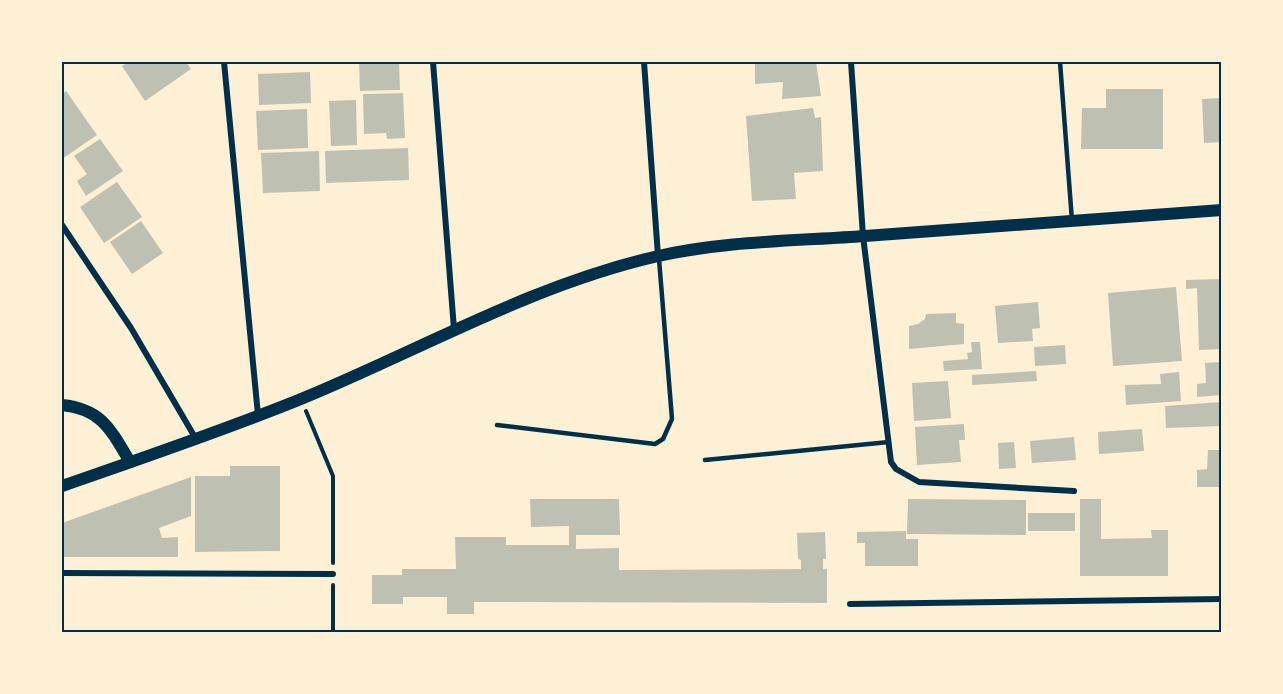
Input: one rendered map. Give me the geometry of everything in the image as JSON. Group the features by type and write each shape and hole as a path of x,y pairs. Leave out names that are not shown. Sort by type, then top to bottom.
{"main road":[{"path":"62,486 302,399 454,329 590,276 658,256 701,249 1221,210"},
{"path":"62,405 84,408 101,419 130,462"}],"street":[{"path":"224,62 258,415"},
{"path":"433,62 454,329"},
{"path":"644,62 658,256"},
{"path":"851,62 863,236 891,462 896,469 919,482 1074,491"},
{"path":"62,225 131,328 196,439"},
{"path":"62,573 333,574"},
{"path":"850,604 1221,599"}],"lane":[{"path":"1060,62 1072,221"},
{"path":"497,425 655,444 663,439 672,419 658,256"},
{"path":"705,460 889,442"}],"path":[{"path":"302,399 333,476 333,633"}],"building":[{"path":"129,62 186,62 191,69 145,101 122,66"},
{"path":"359,62 399,62 400,90 360,91"},
{"path":"755,62 816,62 821,96 782,99 783,82 755,84"},
{"path":"310,72 311,103 259,105 258,74"},
{"path":"1106,89 1163,89 1163,149 1081,149 1082,108 1106,108"},
{"path":"66,91 97,135 62,159 62,94"},
{"path":"403,93 405,138 387,139 386,133 364,134 363,94"},
{"path":"1222,98 1222,142 1204,143 1202,99"},
{"path":"356,100 357,145 331,146 329,101"},
{"path":"813,108 815,118 821,117 823,171 794,173 796,199 752,201 746,116"},
{"path":"307,109 308,148 258,150 256,111"},
{"path":"100,139 123,171 86,196 77,181 87,174 74,156"},
{"path":"408,148 409,180 326,183 325,151"},
{"path":"319,151 320,191 263,193 261,153"},
{"path":"117,182 142,217 104,243 80,207"},
{"path":"141,221 163,253 132,274 110,242"},
{"path":"1222,279 1222,349 1199,350 1197,288 1186,289 1186,280"},
{"path":"1176,287 1182,361 1113,366 1108,293"},
{"path":"1038,302 1040,328 1032,329 1033,341 998,343 995,306"},
{"path":"956,313 956,323 964,324 964,344 909,349 909,326 918,324 925,319 926,314"},
{"path":"971,342 980,342 982,369 944,371 943,361 968,359 967,353 972,352"},
{"path":"1065,345 1066,364 1035,366 1034,347"},
{"path":"1222,362 1222,395 1197,397 1197,384 1206,383 1205,363"},
{"path":"1036,371 1037,381 972,385 972,375"},
{"path":"1179,372 1181,401 1126,405 1125,385 1161,384 1160,374"},
{"path":"948,381 951,418 914,421 912,383"},
{"path":"1222,402 1222,426 1166,428 1165,406"},
{"path":"964,424 965,440 959,440 961,462 917,465 915,427"},
{"path":"1142,429 1144,451 1099,454 1098,432"},
{"path":"1074,437 1076,460 1032,463 1030,441"},
{"path":"1014,442 1016,468 999,469 998,443"},
{"path":"1208,450 1222,450 1222,487 1197,487 1197,470 1207,469"},
{"path":"230,466 280,466 280,551 195,552 195,476 230,476"},
{"path":"191,477 191,516 159,528 162,538 178,537 178,557 62,557 62,523"},
{"path":"530,499 619,499 620,535 576,535 576,549 619,548 619,570 801,569 801,560 798,559 797,533 825,532 826,559 823,559 823,569 827,569 827,603 474,602 474,614 447,614 447,597 403,597 403,604 372,604 372,575 402,575 402,569 456,569 455,537 506,537 506,545 569,545 569,526 531,527"},
{"path":"908,499 1026,500 1026,535 907,534"},
{"path":"1080,499 1101,499 1101,539 1152,538 1151,530 1168,530 1168,576 1080,576"},
{"path":"1028,513 1075,513 1075,531 1028,531"},
{"path":"906,531 906,539 918,539 918,566 865,566 865,543 857,543 857,532"}]}
